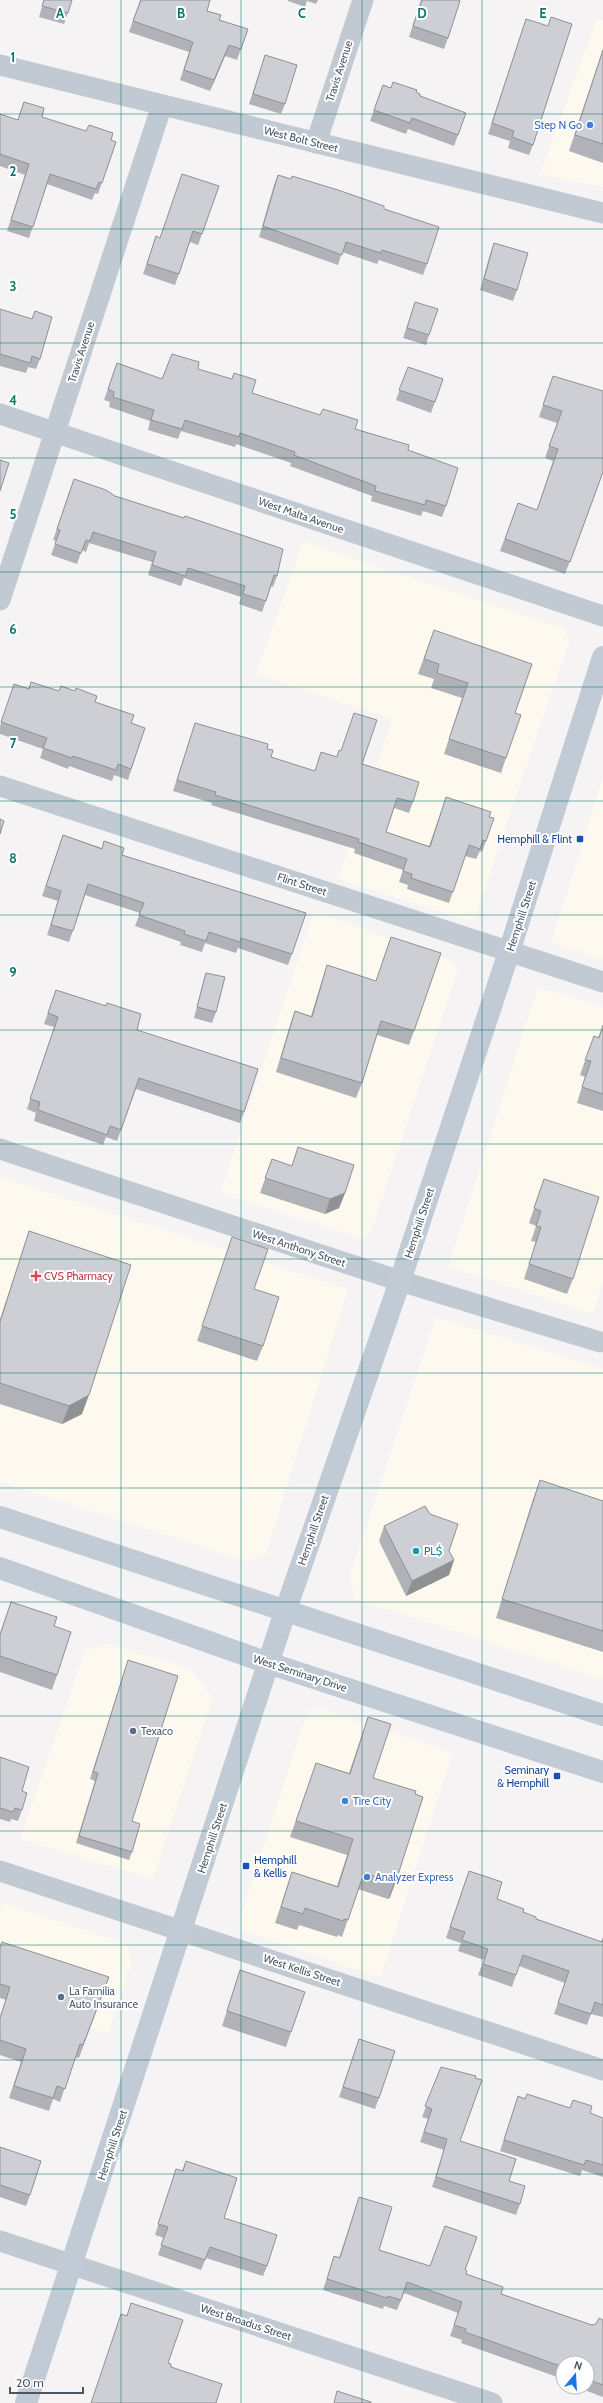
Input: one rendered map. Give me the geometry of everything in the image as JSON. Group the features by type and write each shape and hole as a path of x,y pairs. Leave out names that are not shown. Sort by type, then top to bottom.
{"main road":[{"name":"Hemphill Street","path":"26,2403 182,1931 285,1612 400,1281 510,952 603,657"},
{"path":"0,1517 285,1612 603,1715"},
{"name":"West Seminary Drive","path":"0,1568 268,1663 603,1772"}],"street":[{"name":"Travis Avenue","path":"316,143 363,0"},
{"name":"West Bolt Street","path":"0,65 603,213"},
{"name":"Travis Avenue","path":"0,600 162,105"},
{"name":"West Malta Avenue","path":"0,414 603,616"},
{"name":"Flint Street","path":"0,786 603,982"},
{"name":"West Anthony Street","path":"0,1149 400,1281 600,1342"},
{"name":"West Kellis Street","path":"0,1871 603,2070"},
{"name":"West Broadus Street","path":"0,2241 492,2403"}],"shaded area":[{"path":"597,18 603,20 603,187 540,174"},
{"path":"303,542 565,629 569,642 475,917 469,921 338,879 392,719 256,674"},
{"path":"603,777 603,959 551,943"},
{"path":"314,911 454,962 458,970 372,1230 363,1239 220,1193"},
{"path":"538,987 603,1007 603,1282 593,1314 448,1267"},
{"path":"0,1177 348,1289 266,1554 247,1561 0,1482"},
{"path":"436,1317 603,1369 603,1679 355,1599 349,1577"},
{"path":"107,1644 192,1670 213,1698 153,1879 20,1839 85,1650"},
{"path":"317,1707 453,1753 380,1978 243,1931 240,1919 307,1713"},
{"path":"3,1903 128,1944 131,1964 108,2034 0,1999 0,1910"}],"building":[{"path":"44,0 72,0 68,13 42,6"},
{"path":"141,0 210,0 207,11 221,15 219,20 248,29 241,49 229,45 214,80 184,70 193,42 133,21"},
{"path":"422,0 460,1 448,38 413,26"},
{"path":"551,17 572,24 533,145 512,137 514,131 492,123 526,19 548,26"},
{"name":"Step N Go","path":"603,50 603,144 575,135"},
{"path":"265,55 297,65 285,104 253,94"},
{"path":"393,82 417,90 416,92 420,94 420,96 466,113 458,135 412,118 410,123 374,110 383,85 391,88"},
{"path":"24,102 44,108 42,117 86,131 89,125 113,133 111,140 116,142 102,183 99,182 96,189 50,174 33,227 11,220 29,164 0,154 0,114 18,120"},
{"path":"182,174 219,186 202,234 193,231 179,274 147,264 156,236 160,238"},
{"path":"278,175 291,179 292,176 338,190 384,206 384,209 439,227 427,264 382,250 381,253 346,242 342,255 263,226"},
{"path":"494,243 528,253 517,290 484,279"},
{"path":"415,302 438,309 429,335 407,328"},
{"path":"0,309 32,319 35,311 52,317 40,359 32,356 30,363 0,354"},
{"path":"172,354 199,362 198,369 232,379 234,373 256,380 252,393 320,415 323,409 358,420 355,429 409,445 408,450 458,468 446,506 426,500 425,505 375,491 376,486 294,455 295,452 240,433 239,437 185,420 182,429 151,420 154,410 113,397 114,392 108,389 117,363 162,379"},
{"path":"408,367 443,379 435,402 399,390"},
{"path":"553,376 603,391 603,472 570,562 505,539 518,503 537,510 558,449 549,446 562,411 543,405"},
{"path":"0,460 9,463 0,491"},
{"path":"74,479 106,490 115,496 184,518 185,516 283,549 277,576 274,575 266,601 243,594 245,586 188,568 185,576 152,565 156,552 93,532 90,541 86,540 81,553 55,544 60,530 57,529"},
{"path":"434,630 532,664 515,713 521,715 506,758 449,739 468,683 437,673 439,664 424,659"},
{"path":"31,682 59,691 61,686 75,691 76,688 97,696 95,702 134,715 131,723 145,728 131,769 118,764 116,770 73,756 72,758 43,748 47,738 1,722 14,684 29,689"},
{"path":"354,713 377,720 362,764 419,782 413,802 397,798 386,832 430,847 446,797 491,812 489,817 494,818 486,841 483,840 480,849 469,845 453,892 411,878 412,874 403,871 407,859 358,842 359,839 215,795 216,792 177,780 195,723 268,744 267,749 273,750 271,757 315,771 321,752 337,757 339,750 341,751"},
{"path":"0,819 4,821 0,834"},
{"path":"63,835 102,849 104,841 124,848 122,855 306,913 292,954 241,938 240,942 209,932 206,941 184,934 185,931 139,915 144,903 88,884 73,931 51,925 61,891 46,886"},
{"path":"391,937 441,953 414,1031 381,1021 362,1083 281,1058 295,1011 312,1017 327,965 376,981"},
{"path":"206,973 225,977 216,1012 197,1007"},
{"path":"56,990 106,1006 107,1003 141,1014 137,1030 258,1069 244,1112 139,1078 121,1130 110,1126 107,1135 38,1110 40,1102 30,1099 58,1017 48,1013"},
{"path":"603,1025 603,1094 582,1087 591,1061 585,1060 594,1036 599,1038"},
{"path":"298,1147 354,1165 345,1193 330,1199 265,1178 272,1159 292,1166"},
{"path":"544,1179 599,1197 573,1279 529,1264 541,1227 536,1226 541,1211 534,1208"},
{"name":"CVS Pharmacy","path":"29,1231 131,1265 89,1395 69,1406 0,1383 0,1322"},
{"path":"232,1237 268,1249 254,1289 279,1297 263,1346 202,1326"},
{"path":"540,1480 603,1501 603,1631 502,1599"},
{"name":"PL$","path":"425,1506 430,1514 458,1524 449,1551 454,1560 412,1581 384,1526"},
{"path":"11,1602 57,1617 54,1626 71,1632 57,1675 0,1656 0,1635"},
{"name":"Texaco","path":"128,1660 178,1676 132,1821 140,1824 132,1852 79,1836 98,1773 93,1772"},
{"path":"368,1717 391,1724 373,1778 416,1791 415,1794 423,1797 396,1881 394,1883 364,1873 348,1920 344,1919 343,1921 305,1908 303,1914 281,1907 292,1872 338,1887 353,1839 296,1821 316,1763 350,1774"},
{"path":"0,1757 29,1767 22,1791 27,1793 22,1810 15,1808 13,1812 0,1808"},
{"path":"469,1871 502,1882 497,1899 524,1909 523,1912 536,1917 536,1919 602,1942 603,1939 603,2005 595,2002 591,2014 558,2003 569,1971 523,1955 516,1975 483,1964 488,1949 462,1940 465,1932 450,1927"},
{"path":"2,1942 109,1977 83,2045 80,2044 65,2089 57,2086 53,2098 14,2086 26,2049 0,2040 0,2018 10,1987 0,1984 0,1948"},
{"path":"240,1970 305,1992 291,2032 227,2011"},
{"path":"359,2039 395,2051 379,2098 343,2087"},
{"path":"441,2067 476,2076 475,2078 482,2080 460,2141 516,2159 509,2181 525,2186 520,2204 436,2177 447,2139 424,2132 432,2109 425,2106"},
{"path":"527,2094 570,2108 573,2100 592,2106 590,2113 603,2118 603,2165 586,2160 584,2165 504,2140 518,2096 525,2099"},
{"path":"0,2147 41,2161 30,2195 0,2185"},
{"path":"186,2161 237,2178 224,2218 277,2235 267,2266 210,2247 205,2260 161,2245 168,2227 158,2224 176,2169 183,2171"},
{"path":"359,2197 392,2207 379,2250 430,2266 445,2226 477,2237 465,2270 467,2271 466,2274 503,2287 501,2294 592,2325 596,2324 599,2318 603,2320 603,2385 595,2382 595,2355 555,2355 555,2364 465,2332 466,2329 454,2325 462,2302 407,2282 401,2300 388,2296 387,2298 327,2279 334,2256 340,2258"},
{"path":"131,2303 183,2320 168,2363 171,2364 171,2367 222,2384 216,2403 91,2403 121,2314 127,2316"},
{"path":"337,2391 371,2402 371,2403 334,2403"}],"place":[{"name":"Step N Go","path":"590,125"},
{"name":"Hemphill & Flint","path":"580,839"},
{"name":"CVS Pharmacy","path":"36,1276"},
{"name":"PL$","path":"416,1551"},
{"name":"Texaco","path":"133,1731"},
{"name":"Seminary & Hemphill","path":"557,1776"},
{"name":"Tire City","path":"345,1801"},
{"name":"Hemphill & Kellis","path":"246,1866"},
{"name":"Analyzer Express","path":"367,1877"},
{"name":"La Familia Auto Insurance","path":"61,1997"}]}
